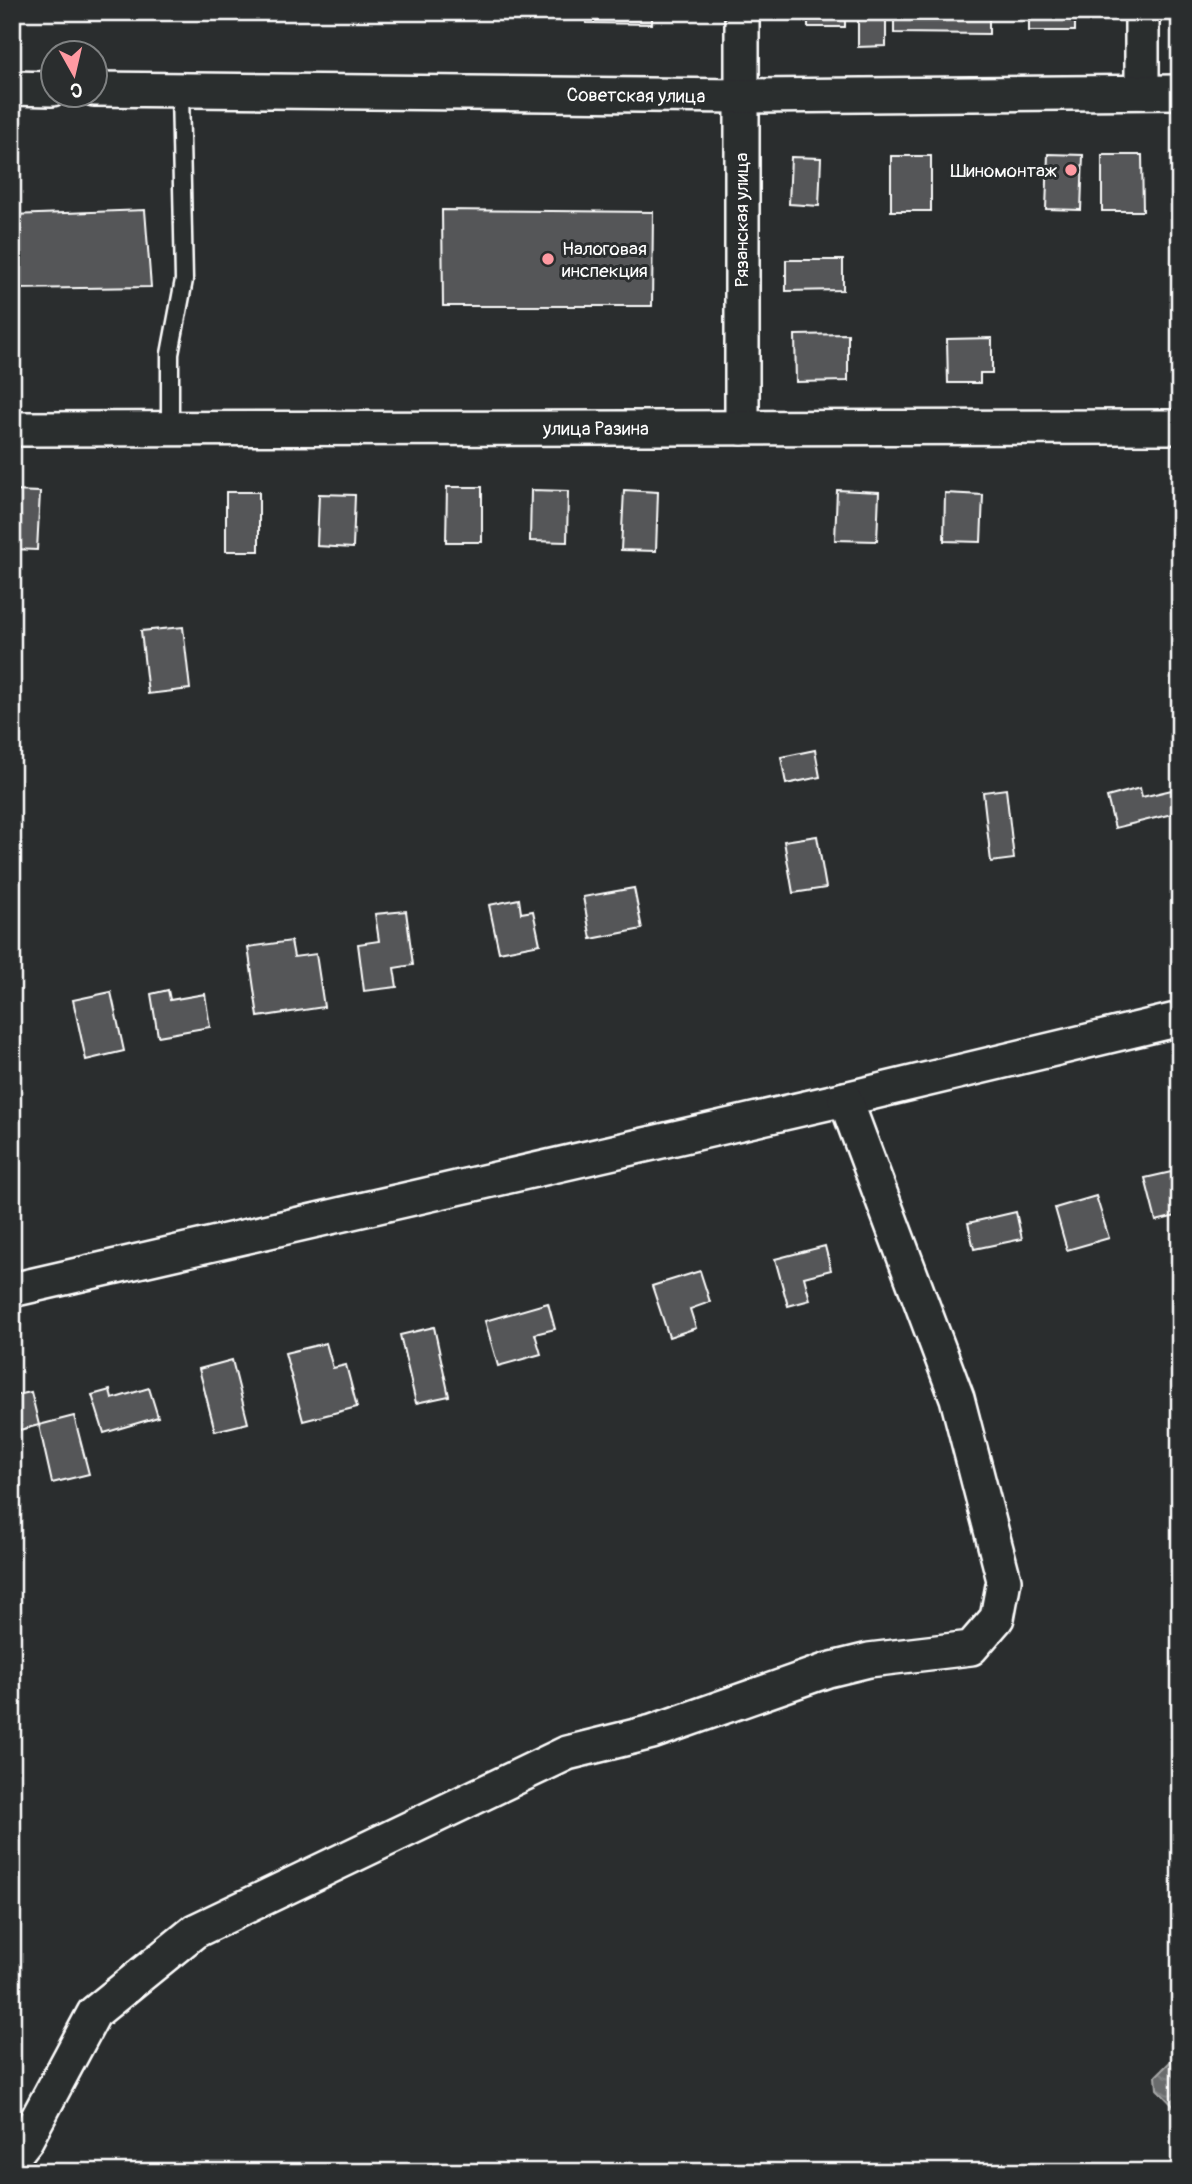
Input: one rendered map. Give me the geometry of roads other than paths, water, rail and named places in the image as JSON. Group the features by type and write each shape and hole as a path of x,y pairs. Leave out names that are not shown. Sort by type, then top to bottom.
{"street":[{"name":"Рязанская улица","path":"742,12 742,428"},
{"path":"1142,12 1142,92"},
{"path":"12,88 38,89"},
{"name":"Советская улица","path":"108,89 741,96 1180,92"},
{"name":"улица Разина","path":"12,429 1180,427"},
{"path":"12,1290 845,1099 1180,1019"},
{"path":"12,2158 26,2140 94,2013 195,1931 567,1753 652,1732 828,1670 869,1660 971,1648 997,1618 1003,1580 957,1398 845,1099"}],"lane":[{"path":"170,429 170,354 184,280 180,91"}],"water":[{"path":"1180,2052 1180,2113 1157,2089 1156,2076"}],"place":[{"name":"Шиномонтаж","path":"1071,170"},
{"name":"Налоговая инспекция","path":"548,259"}]}
